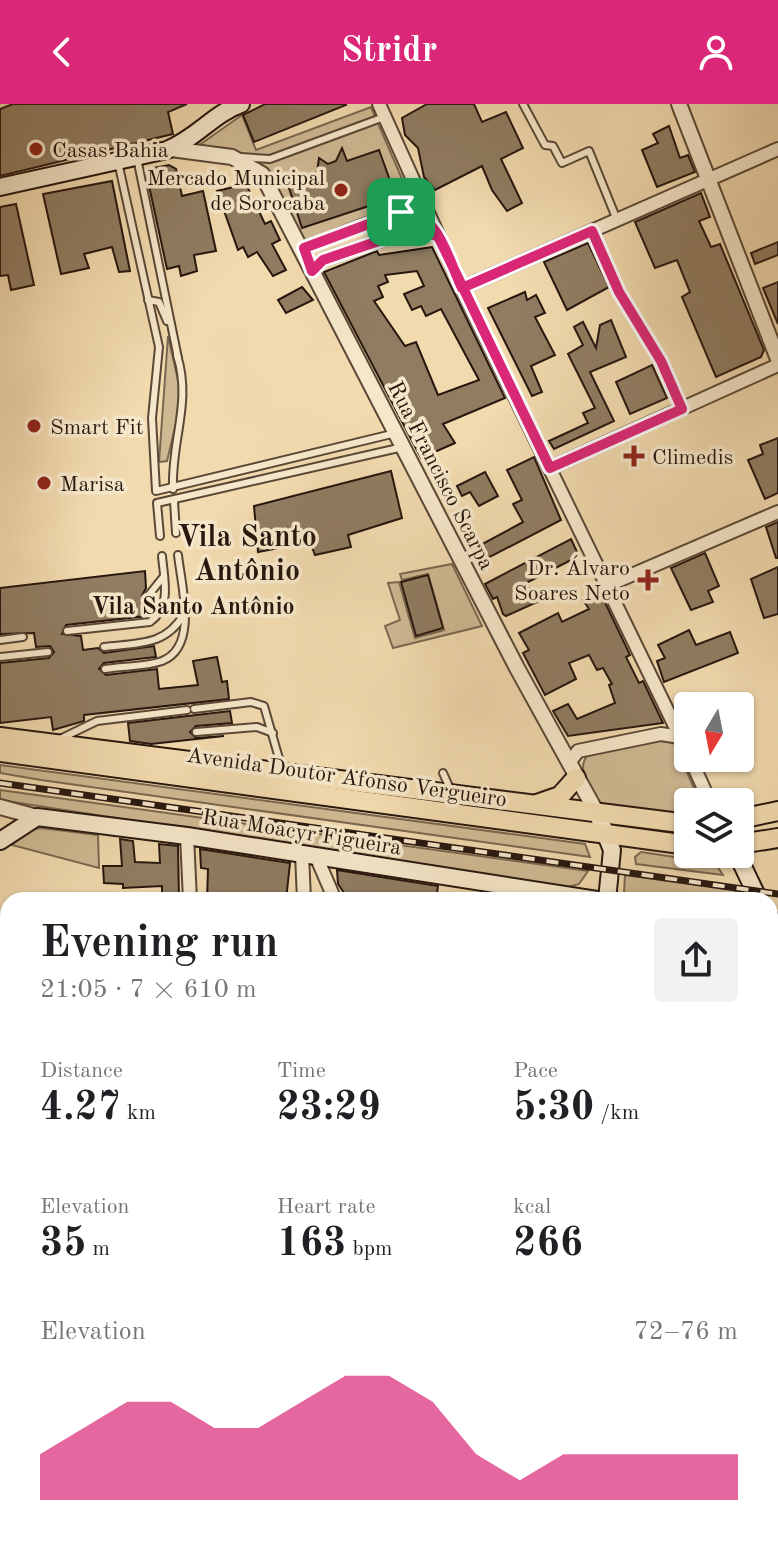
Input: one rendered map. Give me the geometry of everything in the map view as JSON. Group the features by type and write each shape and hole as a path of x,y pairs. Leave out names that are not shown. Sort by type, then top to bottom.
{"main road":[{"path":"0,187 171,149 203,131 223,112 241,104"},
{"name":"Avenida Doutor Afonso Vergueiro","path":"0,737 609,836 674,843"},
{"name":"Avenida Doutor Afonso Vergueiro","path":"0,752 281,782 453,795 674,823"},
{"path":"526,805 560,796 572,770"},
{"path":"754,816 778,811"},
{"name":"Rua Francisco Scarpa","path":"598,815 609,836"},
{"path":"0,841 37,817"},
{"name":"Rua Moacyr Figueira","path":"37,817 187,836 546,892"},
{"path":"608,892 612,858 609,836"},
{"path":"754,842 778,838"},
{"path":"744,868 755,892"}],"street":[{"path":"679,104 778,359"},
{"path":"381,110 429,219 674,725"},
{"path":"171,149 229,157"},
{"path":"462,288 778,149"},
{"name":"Rua Francisco Scarpa","path":"229,157 262,174 598,815"},
{"path":"312,271 323,260 411,230 438,236"},
{"path":"550,468 778,365"},
{"path":"606,586 778,512"},
{"path":"572,770 578,751 661,734 674,736"},
{"name":"Rua Moacyr Figueira","path":"0,807 37,817"},
{"path":"187,836 190,892"},
{"path":"307,892 309,855"},
{"path":"309,855 328,892"}],"lane":[{"path":"523,104 545,145 553,146 562,163 589,151 617,220"},
{"path":"229,157 270,159 381,110"},
{"path":"137,158 185,395 173,454 173,489"},
{"path":"118,162 159,347 152,418 156,491 396,433"},
{"path":"304,255 304,248 313,242 401,212 417,212 429,219"},
{"path":"592,231 619,292 661,361 682,409"},
{"path":"148,300 162,306 178,358"},
{"path":"160,536 157,503 403,447"},
{"path":"174,501 176,533"},
{"path":"105,669 168,658 180,640 184,614 178,555"},
{"path":"67,631 150,622 164,608 162,556"},
{"path":"148,596 164,576"},
{"path":"104,647 159,640 175,629 184,614"},
{"path":"0,640 23,637"},
{"path":"0,657 48,652"},
{"path":"45,745 106,719 259,703 264,706 273,733 281,782"},
{"path":"85,750 84,733 89,724"},
{"path":"196,732 257,727 273,733"},
{"path":"443,773 453,795"}],"shaded area":[{"path":"371,107 412,202 300,242 275,186 266,174 240,158 195,148 242,115 256,150"},
{"path":"168,336 182,398 167,461 159,462"},
{"path":"452,564 482,626 393,648 385,626 400,620 388,583 399,582 415,638 444,630 428,574 402,580 400,574"},
{"path":"662,739 674,743 674,772 687,772 694,788 674,788 674,814 601,804 584,774 587,756"},
{"path":"0,765 585,844 590,857 41,780 0,773"},
{"path":"0,790 588,871 579,884 565,888 0,800"},
{"path":"41,828 98,835 99,868 12,845 28,830"},
{"path":"641,852 674,857 674,868 718,868 723,875 636,864 635,857"},
{"path":"625,875 736,892 624,892"}],"building":[{"path":"13,104 187,104 168,112 173,134 0,176 0,109"},
{"path":"265,104 346,105 254,142 243,115"},
{"path":"427,104 474,104 482,122 506,112 523,148 501,159 522,203 507,211 492,190 482,166 435,190 424,177 418,148 405,135 402,118"},
{"path":"669,126 680,158 688,155 695,172 657,187 642,150 658,143 653,134"},
{"name":"Mercado Municipal de Sorocaba","path":"342,148 347,161 379,150 396,197 302,228 287,182 317,172 319,158 328,164 336,161"},
{"path":"169,165 176,169 182,196 203,191 216,251 194,255 197,271 181,276 179,266 167,269 148,181 154,168"},
{"path":"112,181 130,271 119,272 112,247 84,254 89,268 61,274 43,194"},
{"path":"246,184 265,224 271,221 280,240 272,244 286,270 273,276 257,252 248,257 243,247 238,250 217,191"},
{"path":"701,193 710,217 699,221 711,247 720,244 764,350 761,357 716,377 682,297 690,292 677,260 655,268 635,222"},
{"path":"16,204 34,285 11,290 8,275 0,276 0,207"},
{"path":"778,242 778,255 755,264 751,253"},
{"path":"588,243 609,287 567,310 544,262"},
{"path":"432,247 505,398 443,424 455,443 421,458 324,272 377,251 379,255","holes":["417,271 424,286 404,294 412,310 421,306 426,316 441,309 479,380 438,395 416,342 405,346 374,301 383,297 378,286 388,282 385,275"]},
{"path":"778,282 778,324 763,288"},
{"path":"302,287 313,300 286,313 278,300"},
{"path":"525,292 527,300 536,295 545,313 535,317 555,355 531,366 542,392 532,396 488,308"},
{"path":"611,320 626,357 590,372 614,421 554,449 549,441 588,423 583,413 595,408 568,354 583,345 574,327 583,322 596,348 600,325"},
{"path":"652,365 667,398 630,414 616,382"},
{"path":"778,438 778,493 765,499 748,460 763,454 760,445"},
{"path":"534,457 561,520 482,561 475,548 523,522 513,504 522,500 507,470"},
{"path":"391,471 402,518 348,535 351,547 315,555 310,542 258,552 254,506"},
{"path":"485,472 498,496 479,506 470,492 462,496 457,486"},
{"path":"778,522 778,558 776,558 766,527"},
{"path":"571,539 579,556 526,583 537,602 506,616 503,614 497,597 493,599 485,584"},
{"path":"705,553 719,586 708,591 713,602 691,610 671,568"},
{"path":"778,567 778,614 764,618 751,579"},
{"path":"145,571 146,588 142,596 148,602 147,616 66,625 62,634 81,636 83,650 98,648 104,653 154,646 156,657 104,663 99,669 106,675 157,669 159,689 198,685 193,661 217,657 222,682 227,681 229,699 84,715 84,721 53,730 51,717 0,723 0,663 49,658 54,652 50,646 36,647 34,633 0,634 0,588"},
{"path":"428,575 443,628 416,636 401,582"},
{"path":"600,592 630,655 626,657 639,683 643,681 663,723 568,736 553,711 568,704 577,719 615,703 609,685 612,684 603,668 597,670 589,655 569,663 576,679 545,695 523,653 529,650 519,633 558,613 562,622 589,609 583,600"},
{"path":"689,630 696,645 730,632 738,653 664,682 657,661 665,658 658,645"},
{"path":"230,711 232,723 196,726 190,732 196,738 224,736 151,744 130,741 128,723"},
{"path":"120,839 133,841 135,862 160,863 159,844 178,846 179,892 162,892 162,886 123,888 123,884 104,883 103,866 122,866"},
{"path":"200,849 290,863 287,892 207,892 208,869 201,868"},
{"path":"337,870 438,886 437,892 344,892 338,884"}],"railway":[{"path":"0,783 764,892"}],"place":[{"name":"Casas Bahia","path":"36,149"},
{"name":"Mercado Municipal de Sorocaba","path":"341,190"},
{"name":"Smart Fit","path":"34,426"},
{"name":"Climedis","path":"634,456"},
{"name":"Marisa","path":"44,483"},
{"name":"Dr. Álvaro Soares Neto","path":"648,580"}],"district":[{"name":"Vila Santo Antônio","path":"247,553"},
{"name":"Vila Santo Antônio","path":"193,606"}],"route":[{"path":"401,212 313,242 304,248 312,271 323,260 411,230 424,230 438,236 462,288 550,468 682,409 661,361 619,292 592,231 462,288 438,236 429,219 417,212 401,212"}]}
